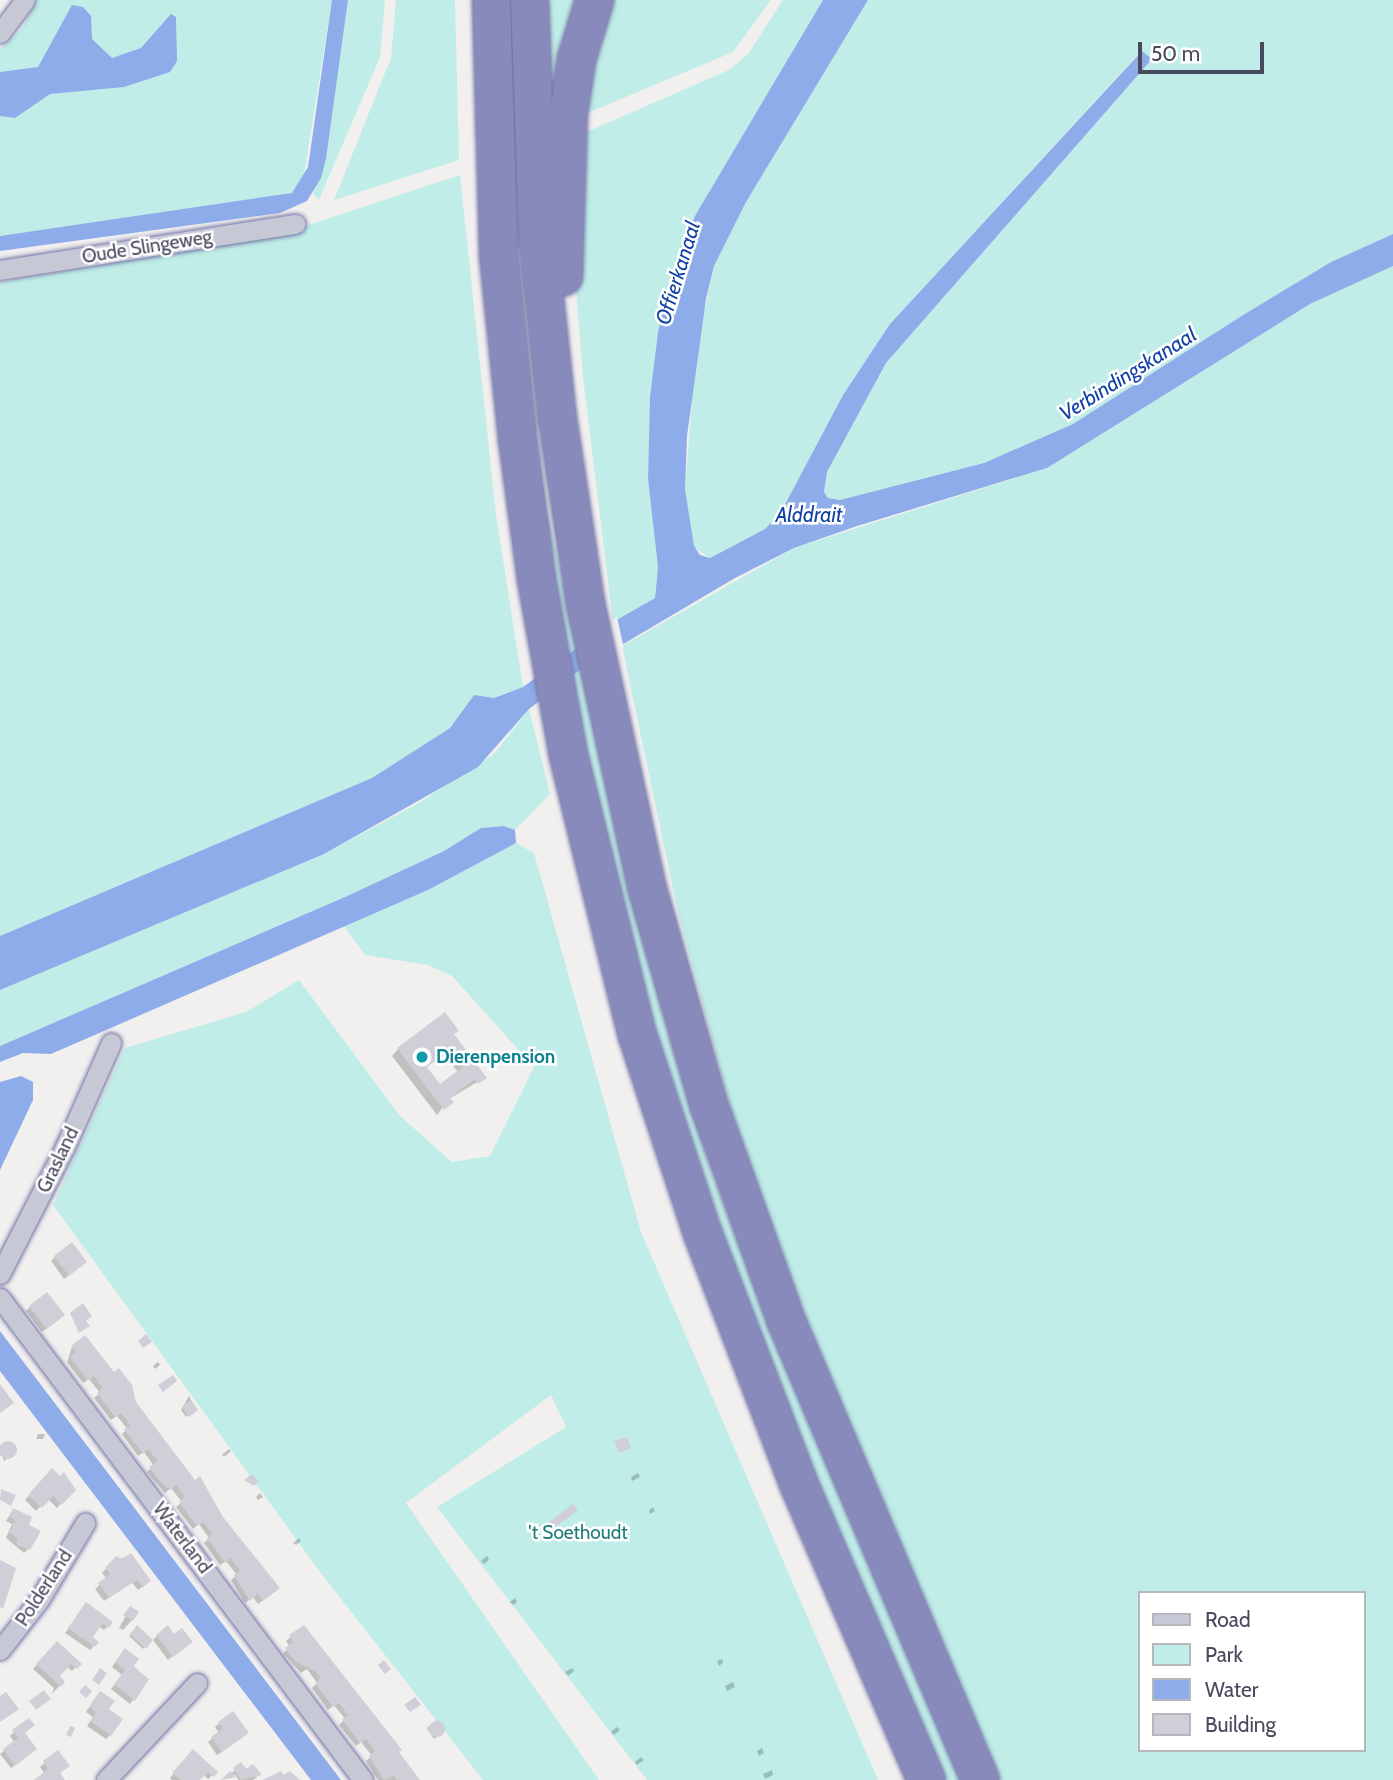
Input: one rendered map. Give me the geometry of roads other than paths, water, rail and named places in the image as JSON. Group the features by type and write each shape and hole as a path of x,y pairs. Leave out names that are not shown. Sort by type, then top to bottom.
{"highway":[{"path":"491,0 498,254 536,579 568,755 637,1035 701,1230 798,1483 926,1780"},
{"path":"529,0 538,241 577,557 610,729 677,1001 755,1237 852,1485 980,1780"},
{"path":"577,557 563,270 564,168 576,59 594,0"}],"street":[{"path":"0,33 25,0"},
{"name":"Oude Slingeweg","path":"0,270 295,224"},
{"name":"Grasland","path":"0,1274 65,1147 111,1043"},
{"name":"Waterland","path":"0,1298 363,1780"},
{"name":"Polderland","path":"0,1650 39,1601 85,1523"},
{"path":"106,1780 197,1683"}],"water":[{"path":"332,0 348,0 326,159 321,178 307,201 280,213 0,251 0,236 292,193 308,167"},
{"path":"823,0 868,0 746,202 714,266 706,299 687,436 685,489 694,546 700,555 710,558 765,529 781,512 843,395 890,324 1142,51 1152,59 886,363 827,472 824,492 828,498 840,500 984,463 1073,424 1331,262 1393,234 1393,266 1310,304 1047,468 794,548 735,578 581,669 529,709 478,767 324,854 0,990 0,936 372,778 450,728 474,695 494,698 523,687 613,622 655,598 658,567 648,479 650,397 658,332 676,259 696,214"},
{"path":"72,5 83,7 91,16 92,39 112,58 141,48 171,14 176,17 177,61 170,72 124,87 50,94 15,118 0,116 0,72 38,67"},
{"path":"504,826 515,830 516,843 428,890 51,1054 23,1053 0,1062 0,1046 345,897 444,851 481,828"},
{"path":"21,1076 33,1082 33,1100 0,1170 0,1082"},
{"path":"0,1331 341,1780 311,1780 0,1371"}],"place":[{"name":"Dierenpension","path":"422,1057"}],"water label":[{"name":"Offierkanaal","path":"678,273"},
{"name":"Verbindingskanaal","path":"1128,374"},
{"name":"Alddrait","path":"809,515"}],"park label":[{"name":"'t Soethoudt","path":"578,1533"}]}
